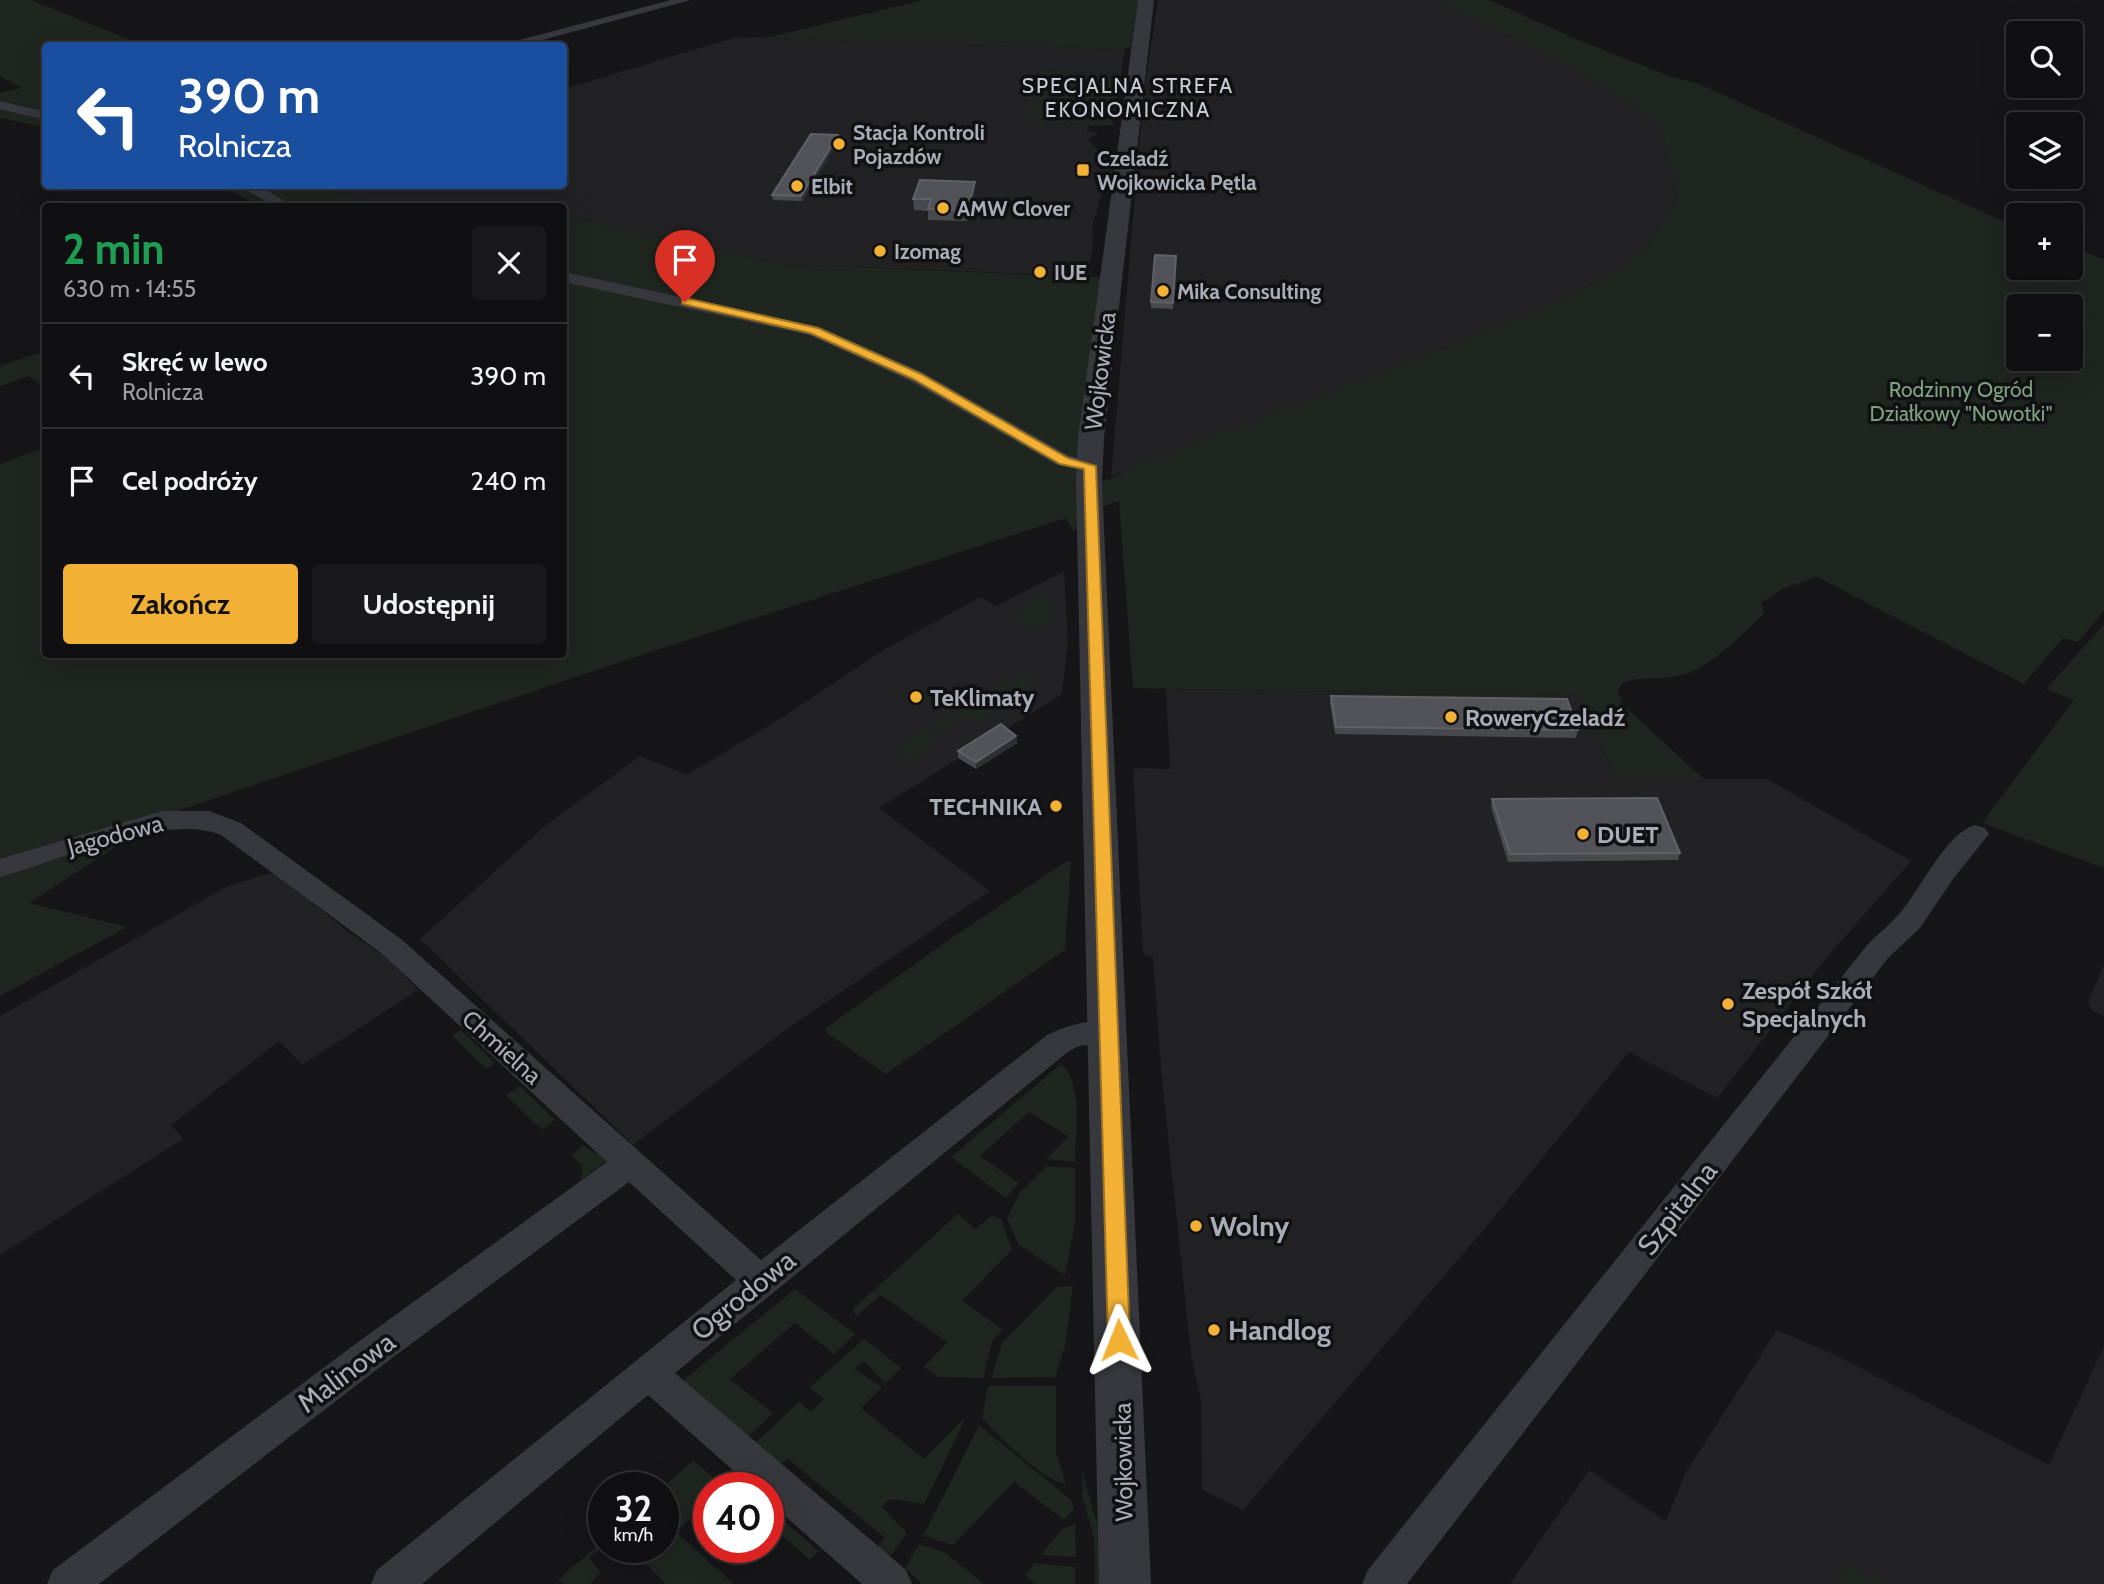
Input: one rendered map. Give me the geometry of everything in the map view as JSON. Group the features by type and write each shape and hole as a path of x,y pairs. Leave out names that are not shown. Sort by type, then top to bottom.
{"street":[{"path":"519,42 685,0"},
{"name":"Wojkowicka","path":"1125,1584 1090,466 1146,0"},
{"path":"0,105 42,115"},
{"path":"254,189 279,203"},
{"path":"567,278 814,331 917,377 1064,461 1090,466"},
{"name":"Jagodowa","path":"0,868 162,820 209,820 231,830"},
{"name":"Chmielna","path":"231,830 391,946 628,1165 760,1281"},
{"name":"Szpitalna","path":"1382,1584 1862,972 1910,921 1942,872 1975,834"},
{"name":"Ogrodowa","path":"391,1584 760,1281 1058,1043 1074,1035 1108,1032"},
{"name":"Malinowa","path":"67,1584 370,1353 628,1165"},
{"path":"649,1373 891,1584"}],"shaded area":[{"path":"1158,0 1432,0 1546,54 1623,98 1662,129 1678,198 1647,249 1601,280 1535,311 1401,365 1111,476 1144,91"},
{"path":"736,37 1125,49 1121,74 1038,71 1024,116 1088,126 1087,131 1098,133 1088,140 1123,175 1114,186 1103,191 1092,227 1093,244 1088,276 781,264 567,217 567,203 381,203 323,189 567,189 567,88"},
{"path":"1064,571 1068,642 1062,694 879,808 990,891 791,1026 633,1145 420,939 545,826 640,756 687,775 783,717 885,649 981,597 996,606"},
{"path":"1166,689 1580,696 1616,779 1767,779 1911,861 1828,956 1717,1098 1629,1052 1486,1227 1243,1510 1202,1490 1201,1401 1191,1354 1161,1070 1153,957 1143,954 1133,768 1170,769"},
{"path":"274,872 351,934 386,957 418,990 302,1065 279,1041 171,1125 183,1139 0,1255 0,1016 228,886"},
{"path":"2104,964 2104,1016 2093,1011 2088,1003"},
{"path":"1777,1330 1835,1355 2049,1465 2104,1346 2104,1584 1510,1584 1589,1470 1666,1521 1686,1472"}],"green space":[{"path":"0,0 31,0 136,42 42,42 42,126 0,118 0,93 21,88 0,76"},
{"path":"923,0 1138,0 1131,47 1125,49 766,38"},
{"name":"Rodzinny Ogród Działkowy \"Nowotki\"","path":"1432,0 1489,0 1576,39 1669,76 1699,84 2006,223 2006,280 2083,280 2083,252 2104,259 2104,611 2078,642 2063,638 2024,684 1817,577 1782,589 1761,603 1764,613 1736,641 1701,667 1679,676 1624,682 1618,690 1622,704 1704,779 1616,779 1580,696 1133,688 1119,501 1077,515 1077,528 1073,531 1066,518 647,653 165,815 29,903 127,927 0,996 0,464 42,448 42,658 567,658 567,217 781,264 1111,278 1080,488 1112,478 1132,467 1401,365 1535,311 1601,280 1647,249 1678,198 1662,129 1623,98 1546,54"},
{"path":"1038,71 1121,74 1113,125 1088,126 1023,117"},
{"path":"227,189 323,189 381,203 254,203"},
{"path":"42,352 42,387 29,376 0,386 0,366"},
{"path":"1048,593 1051,623 1025,627 1018,623 1020,609 1026,601"},
{"path":"2104,624 2104,868 1982,823 2074,700 2046,689"},
{"path":"1024,672 1034,676 1028,691 1014,700 993,689"},
{"path":"988,692 1009,703 976,721 966,716 940,731 936,721"},
{"path":"927,728 937,743 906,762 895,755 902,752 904,742"},
{"path":"1067,861 1071,862 1065,950 886,1074 827,1033 826,1028 940,946"},
{"path":"461,1030 495,1063 486,1069 452,1035"},
{"path":"1061,1064 1068,1073 1076,1096 1075,1162 1046,1159 1068,1136 1029,1112 980,1156 1019,1183 1006,1198 951,1157"},
{"path":"520,1086 555,1120 542,1130 506,1095"},
{"path":"583,1146 608,1160 580,1181 583,1166 571,1155"},
{"path":"1046,1166 1075,1168 1075,1223 1065,1275 1019,1245 1007,1219 1020,1192"},
{"path":"958,1214 975,1229 992,1216 1001,1219 1012,1250 962,1301 1003,1330 993,1339 983,1378 939,1377 924,1367 947,1342 881,1295 856,1316 853,1309"},
{"path":"1073,1286 1065,1346 1055,1377 991,1378 1002,1343 1057,1287"},
{"path":"795,1289 855,1334 834,1354 795,1323 730,1379 773,1413 742,1443 685,1394 685,1379"},
{"path":"864,1339 901,1368 885,1383 864,1361 854,1369 882,1387 861,1408 924,1459 966,1417 924,1504 889,1499 882,1507 907,1533 891,1555 869,1557 885,1538 787,1458 773,1472 769,1472 749,1449 799,1402 811,1412 824,1399 810,1387"},
{"path":"988,1386 1056,1386 1056,1453 1066,1484 1045,1475 1033,1466 982,1418"},
{"path":"979,1425 1071,1500 1074,1509 1064,1520 1014,1482 953,1545 923,1536"},
{"path":"693,1461 707,1472 693,1472 693,1516 679,1529 679,1473"},
{"path":"1082,1471 1099,1531 1100,1584 1095,1584 1094,1537 1083,1500"},
{"path":"784,1521 818,1551 810,1560 784,1537"},
{"path":"1075,1524 1076,1557 1041,1555 1062,1529"},
{"path":"679,1535 693,1547 693,1563 711,1563 734,1584 666,1584 644,1563 679,1563"},
{"path":"919,1544 944,1552 984,1584 922,1584 905,1568"},
{"path":"588,1554 588,1563 593,1563 601,1573 590,1584 564,1584 558,1580"},
{"path":"1035,1563 1075,1567 1075,1584 1036,1584 1025,1575"},
{"path":"1848,1565 1887,1584 1839,1584"}],"building":[{"path":"811,134 838,135 801,196 772,195"},
{"path":"920,180 975,182 967,210 928,209 931,199 913,199"},
{"name":"Mika Consulting","path":"1155,255 1176,256 1173,303 1151,302"},
{"name":"RoweryCzeladź","path":"1331,696 1567,699 1578,730 1336,727"},
{"path":"1001,724 1016,736 976,762 958,751"},
{"name":"DUET","path":"1657,798 1680,853 1510,854 1492,799"}],"place":[{"name":"Stacja Kontroli Pojazdów","path":"839,144"},
{"name":"Czeladź Wojkowicka Pętla","path":"1083,170"},
{"name":"Elbit","path":"797,186"},
{"name":"AMW Clover","path":"943,208"},
{"name":"Izomag","path":"880,251"},
{"name":"IUE","path":"1040,272"},
{"name":"Mika Consulting","path":"1163,291"},
{"name":"TeKlimaty","path":"916,697"},
{"name":"RoweryCzeladź","path":"1451,717"},
{"name":"TECHNIKA","path":"1056,806"},
{"name":"DUET","path":"1583,834"},
{"name":"Zespół Szkół Specjalnych","path":"1728,1004"},
{"name":"Wolny","path":"1196,1226"},
{"name":"Handlog","path":"1214,1330"}],"district":[{"name":"SPECJALNA STREFA EKONOMICZNA","path":"1128,97"}],"route":[{"path":"685,302 814,331 917,377 1064,461 1090,466 1100,844 1119,1340"}]}
